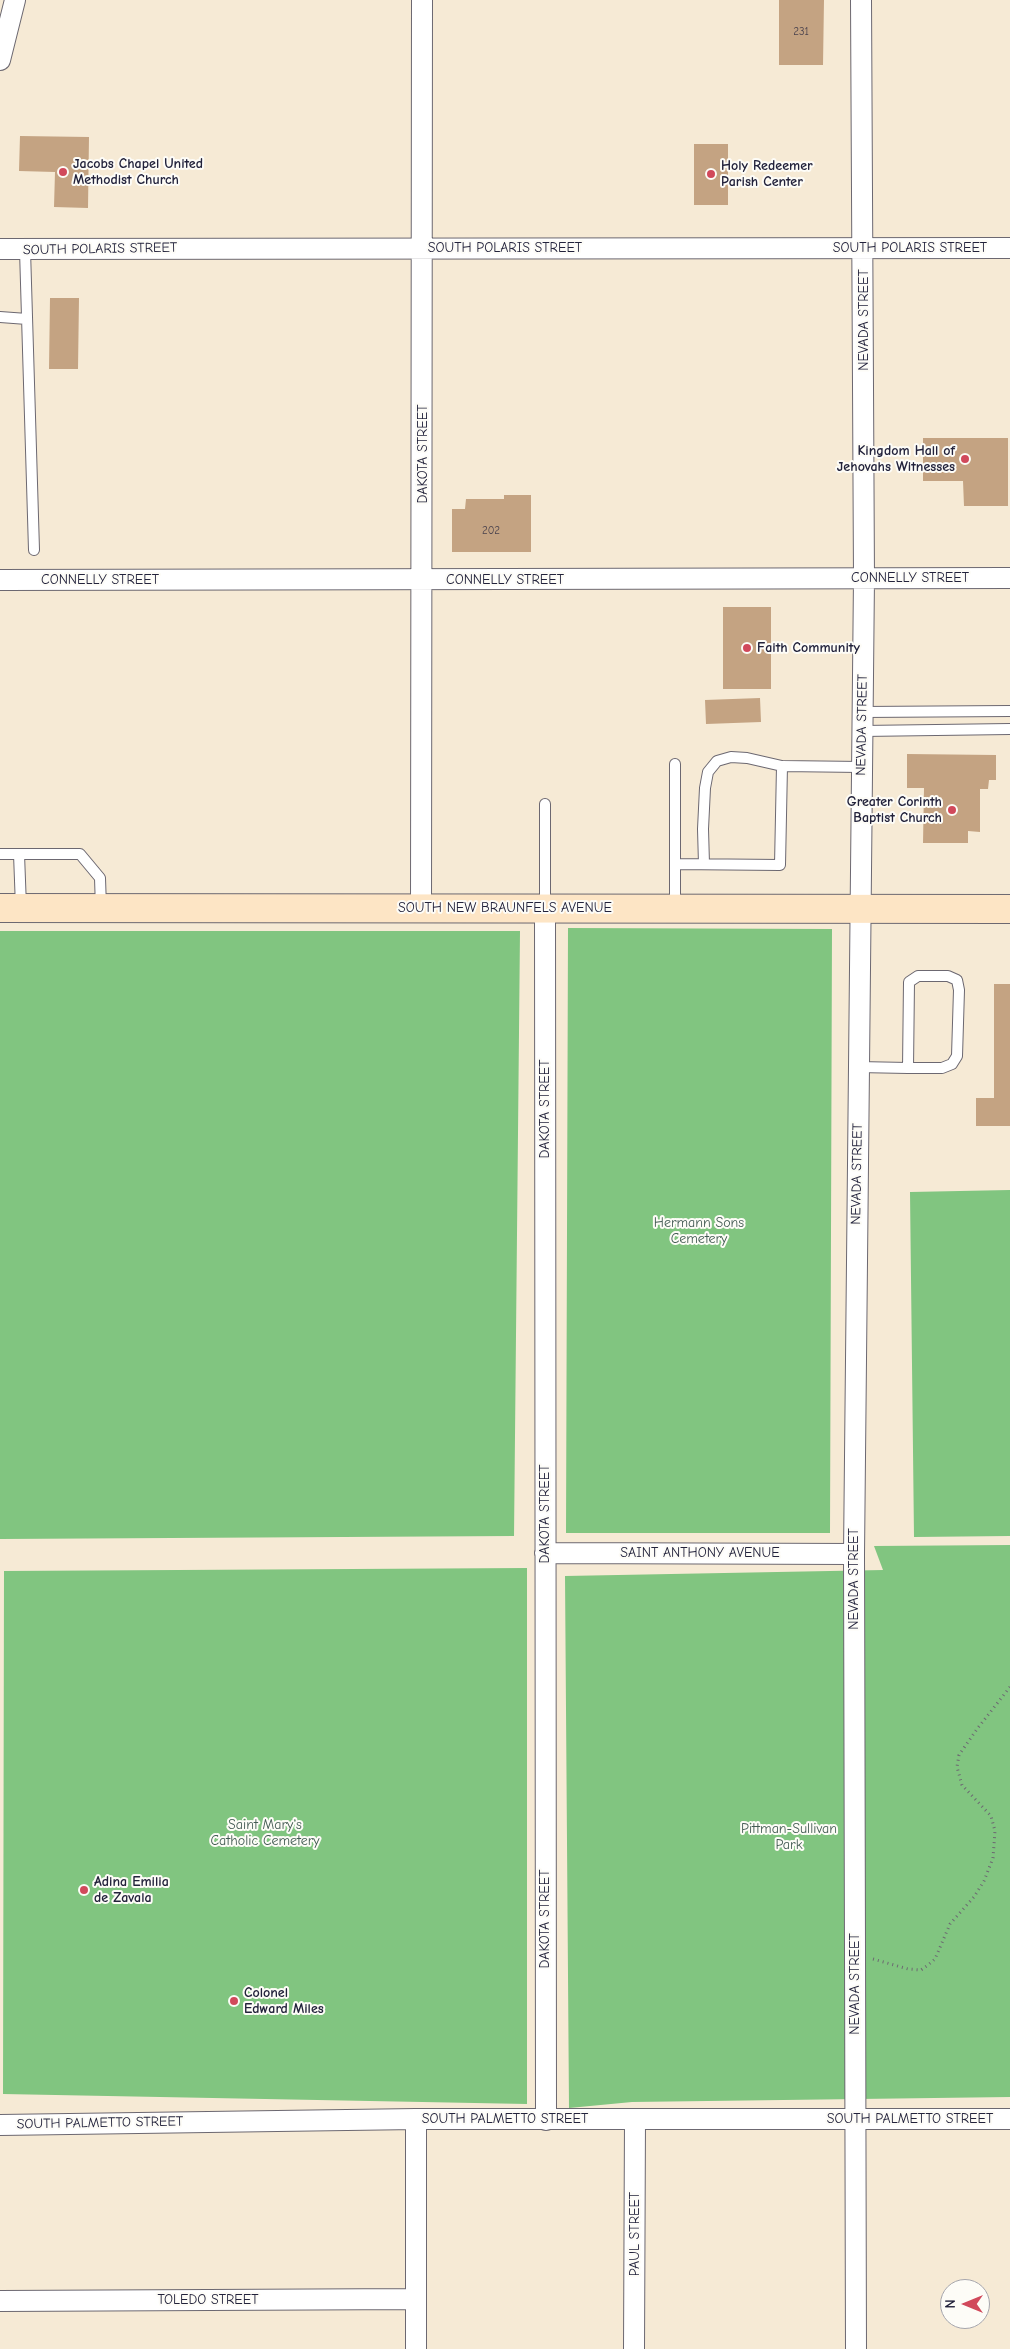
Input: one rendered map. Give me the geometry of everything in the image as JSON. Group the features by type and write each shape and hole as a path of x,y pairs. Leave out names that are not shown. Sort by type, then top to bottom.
{"main road":[{"name":"SOUTH NEW BRAUNFELS AVENUE","path":"10,908 1010,909"}],"street":[{"path":"0,60 15,0"},
{"name":"DAKOTA STREET","path":"422,0 422,908"},
{"name":"NEVADA STREET","path":"856,2349 854,1554 864,578 864,248 861,0"},
{"name":"SOUTH POLARIS STREET","path":"0,250 81,248 1010,248"},
{"name":"CONNELLY STREET","path":"0,580 1010,578"},
{"name":"DAKOTA STREET","path":"545,908 546,2120"},
{"name":"SAINT ANTHONY AVENUE","path":"545,1552 854,1554"},
{"name":"SOUTH PALMETTO STREET","path":"0,2125 416,2119 1010,2118"},
{"path":"416,2119 416,2349"},
{"name":"PAUL STREET","path":"634,2349 635,2120"},
{"name":"TOLEDO STREET","path":"0,2301 416,2299"}],"lane":[{"path":"25,250 34,550"},
{"path":"0,316 27,319"},
{"path":"862,722 1010,710"},
{"path":"862,722 1010,729"},
{"path":"704,864 704,788 708,772 717,761 731,757 747,758 782,766 861,767"},
{"path":"675,764 675,909"},
{"path":"675,864 780,865 782,766"},
{"path":"545,804 545,908"},
{"path":"0,854 80,854 100,878 101,908"},
{"path":"10,908 19,854"},
{"path":"858,1067 908,1068 942,1068 952,1064 957,1056 959,990 957,980 948,976 918,976 909,982 908,1068"}],"path":[{"path":"855,1958 878,1958 908,1969 921,1970 935,1959 950,1924 974,1897 984,1881 993,1858 995,1830 991,1816 962,1785 957,1767 959,1755 976,1729 1010,1687"}],"green space":[{"name":"Hermann Sons Cemetery","path":"568,928 832,929 830,1533 566,1533"},
{"path":"0,931 520,931 514,1536 0,1539"},
{"path":"1010,1190 1010,1536 914,1537 910,1192"},
{"name":"Pittman-Sullivan Park","path":"1010,1545 1010,2097 632,2102 569,2108 565,1576 883,1570 874,1546"},
{"name":"Saint Mary's Catholic Cemetery","path":"527,1568 527,2104 3,2094 4,1571"}],"building":[{"path":"779,0 824,0 823,65 779,65"},
{"name":"Jacobs Chapel United Methodist Church","path":"20,136 89,137 88,208 54,207 55,172 19,171"},
{"name":"Holy Redeemer Parish Center","path":"694,144 728,144 728,205 694,205"},
{"path":"50,298 79,298 78,369 49,369"},
{"name":"Kingdom Hall of Jehovahs Witnesses","path":"923,438 1008,438 1008,506 964,506 963,481 923,481"},
{"path":"504,495 531,495 531,552 452,552 452,509 465,509 466,499 504,499"},
{"name":"Faith Community","path":"723,607 771,607 771,689 723,689"},
{"path":"760,698 761,722 706,724 705,700"},
{"name":"Greater Corinth Baptist Church","path":"907,754 996,755 996,780 989,780 988,789 980,789 980,832 968,831 968,843 923,843 924,788 907,788"},
{"path":"994,984 1010,984 1010,1126 976,1126 976,1098 994,1098"}],"place":[{"name":"Jacobs Chapel United Methodist Church","path":"63,172"},
{"name":"Holy Redeemer Parish Center","path":"711,174"},
{"name":"Kingdom Hall of Jehovahs Witnesses","path":"965,459"},
{"name":"Faith Community","path":"747,648"},
{"name":"Greater Corinth Baptist Church","path":"952,810"},
{"name":"Adina Emilia de Zavala","path":"84,1890"},
{"name":"Colonel Edward Miles","path":"234,2001"}]}
